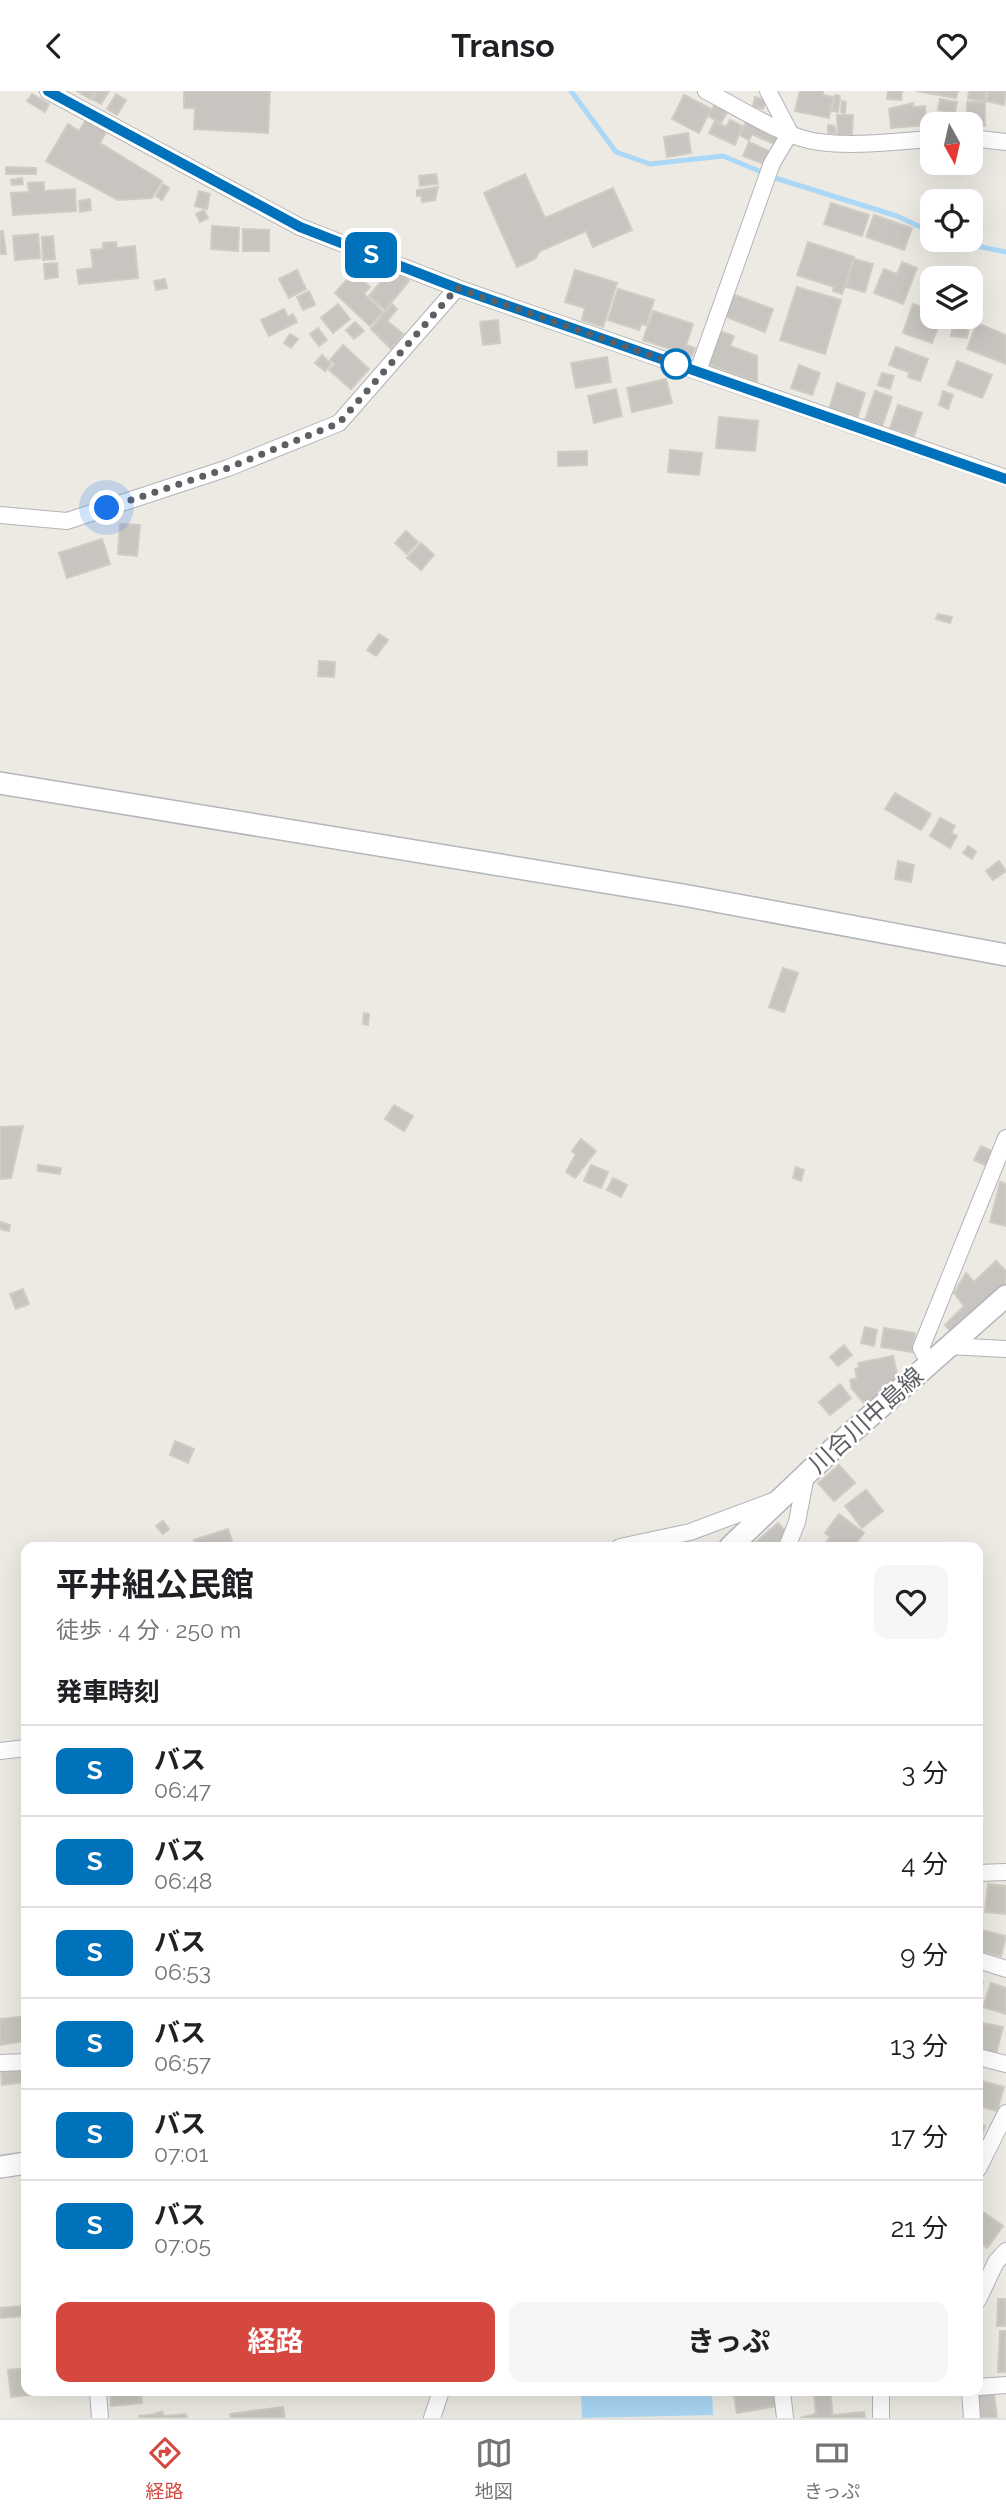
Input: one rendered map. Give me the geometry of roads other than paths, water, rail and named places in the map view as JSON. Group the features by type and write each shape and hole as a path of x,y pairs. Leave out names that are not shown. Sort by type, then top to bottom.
{"street":[{"path":"48,91 300,227 457,288 1006,478"},
{"path":"706,91 790,133 817,142 851,144 920,140"},
{"path":"768,91 790,133"},
{"path":"698,371 772,163 790,133"},
{"path":"984,139 1006,142"},
{"path":"0,515 67,521 228,468 339,423 457,288"},
{"path":"0,783 683,895 1006,955"},
{"path":"929,1363 921,1348 1006,1138"},
{"name":"川合川中島線","path":"735,1542 929,1363 1006,1296"},
{"path":"948,1346 1006,1349"},
{"path":"790,1542 797,1522 806,1475"},
{"path":"643,1542 690,1532 782,1498"},
{"path":"0,1751 21,1749"},
{"path":"983,1873 1006,1872"},
{"path":"983,1962 1006,1969"},
{"path":"983,2058 1006,2064"},
{"path":"0,2063 21,2062"},
{"path":"983,2160 1006,2113"},
{"path":"0,2167 21,2164"},
{"path":"983,2289 996,2262 1006,2251"},
{"path":"983,2387 1006,2385"},
{"path":"98,2396 100,2418"},
{"path":"432,2418 439,2396"},
{"path":"783,2396 785,2418"},
{"path":"881,2396 881,2418"},
{"path":"970,2396 972,2418"}],"water":[{"path":"581,2396 712,2396 713,2415 582,2418"}],"waterway":[{"path":"571,91 616,152 650,164 723,156 759,171"},
{"path":"775,178 897,216 920,227"},
{"path":"983,247 1006,252"}]}
